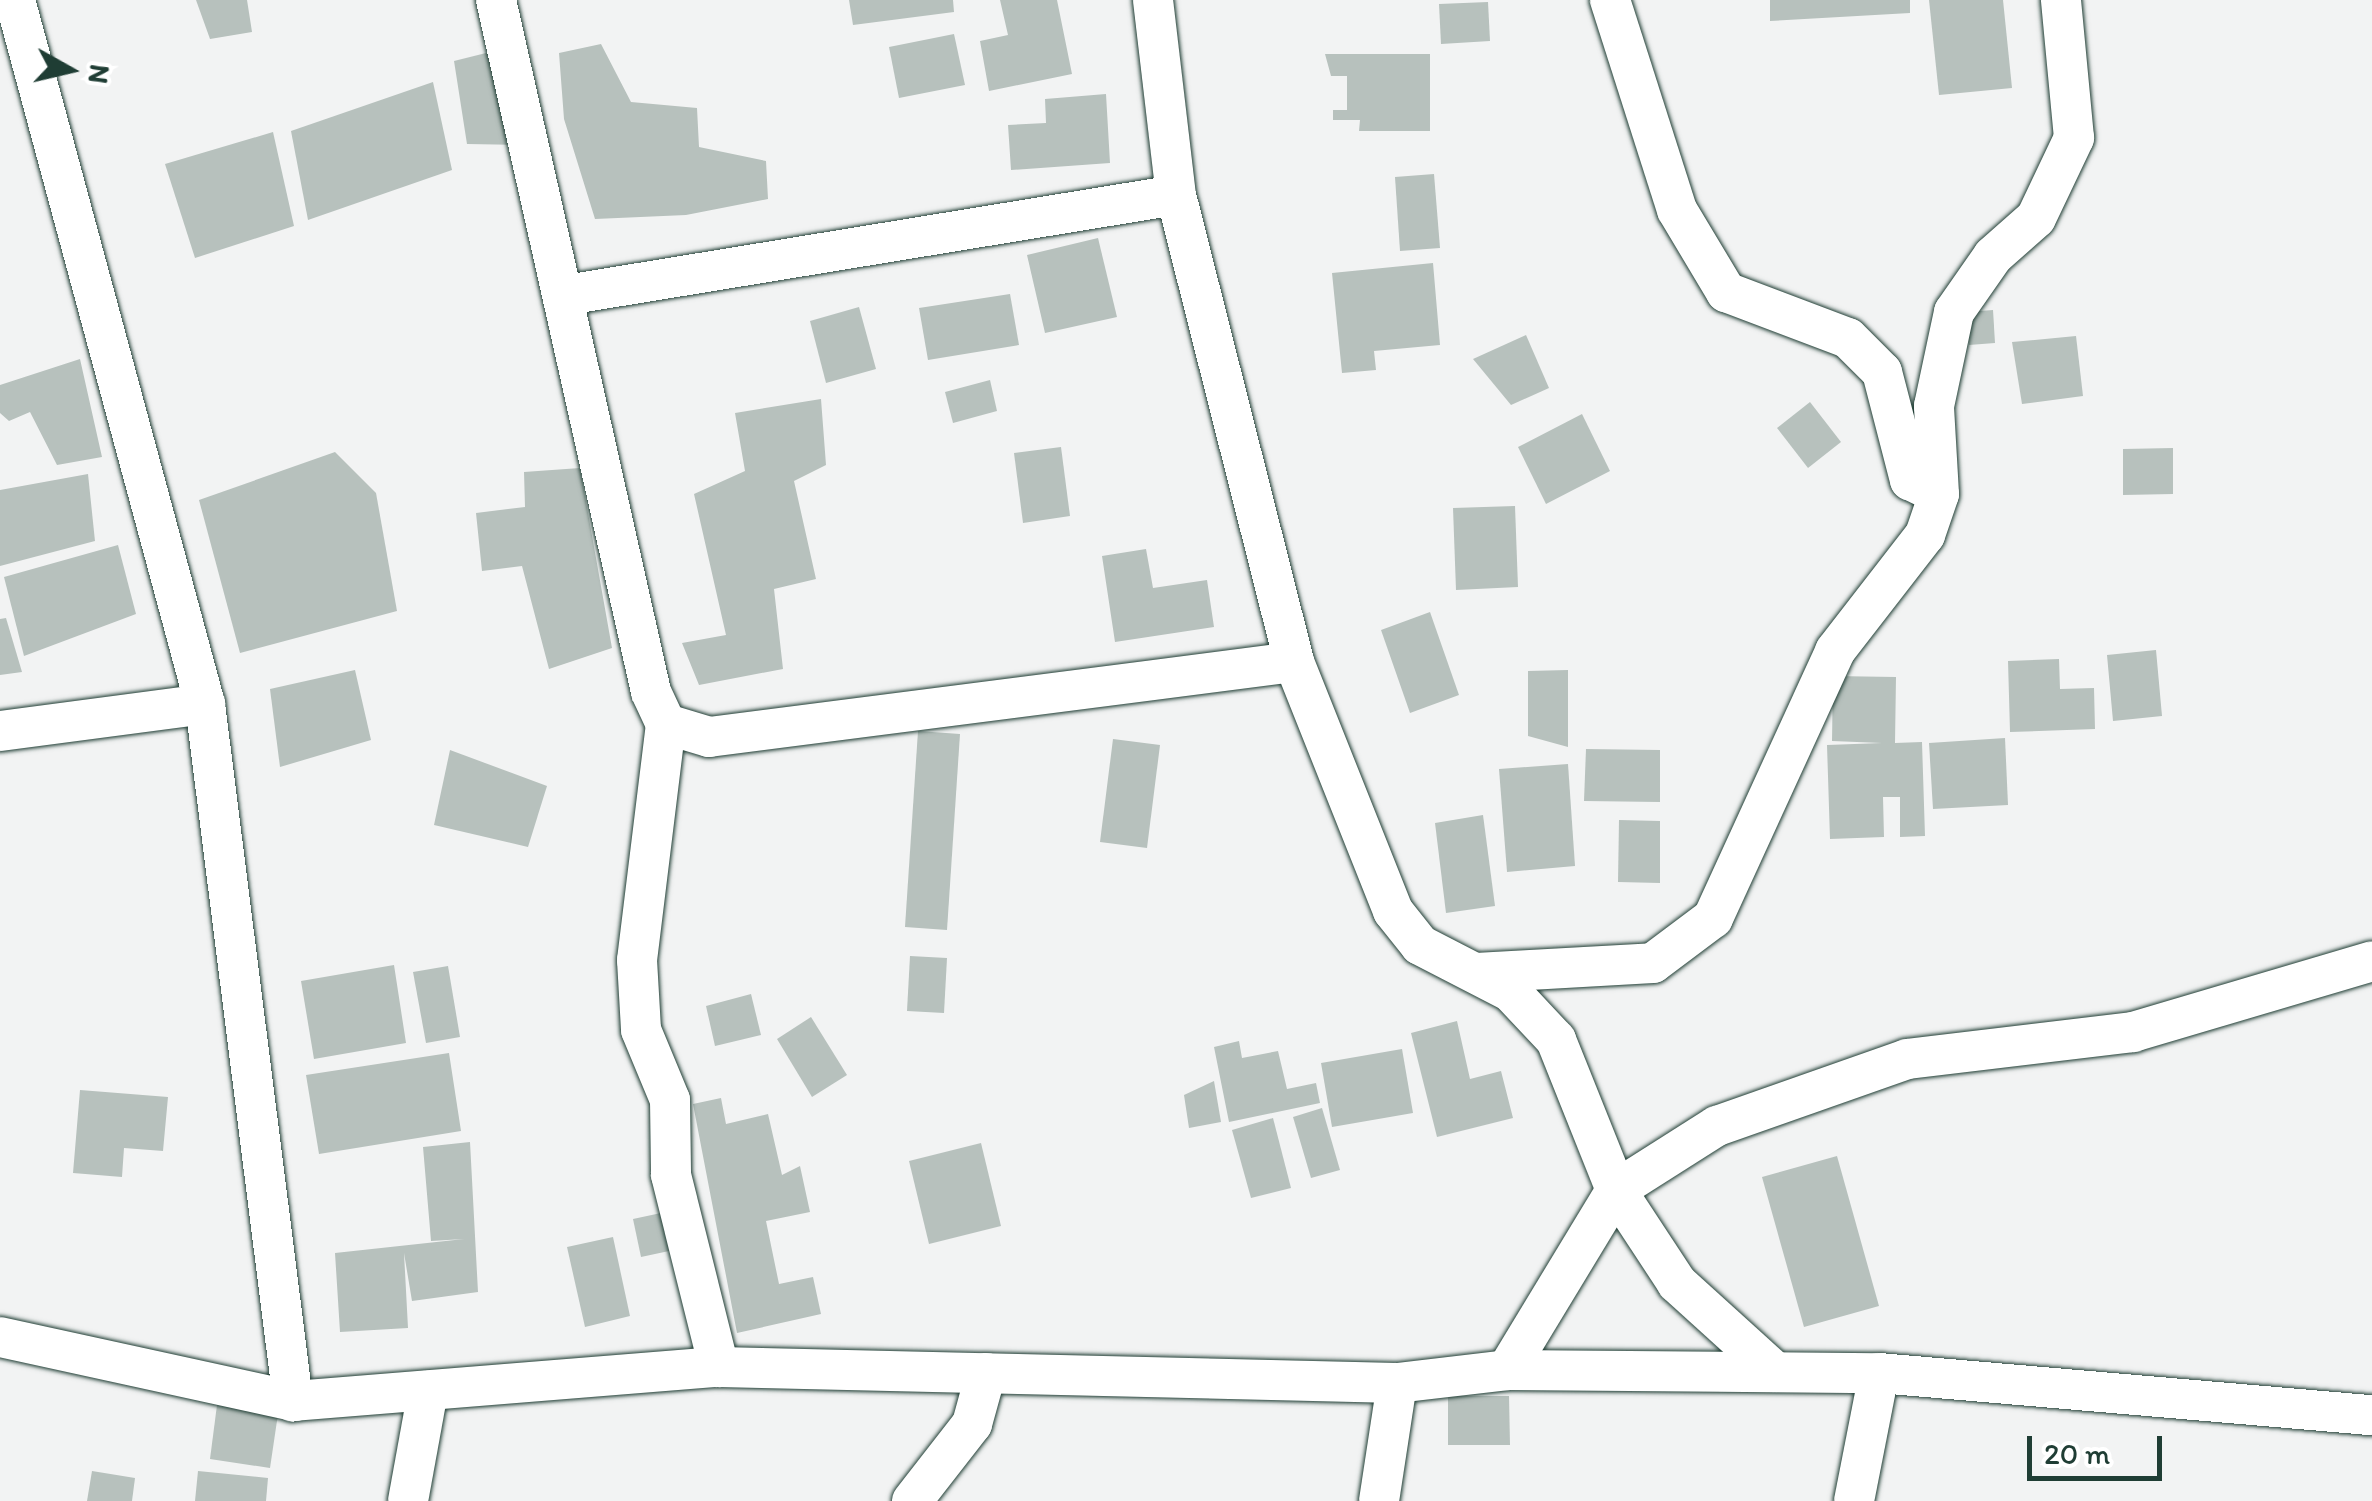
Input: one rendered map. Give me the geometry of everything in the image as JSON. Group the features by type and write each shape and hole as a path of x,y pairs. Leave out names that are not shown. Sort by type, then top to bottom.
{"street":[{"path":"15,0 205,704 293,1402"},
{"path":"496,0 566,295 650,692 666,724 636,960 641,1030 670,1100 670,1175 718,1367"},
{"path":"1152,0 1176,195 1294,662 1394,910 1420,946 1511,992 1556,1040 1616,1190 1677,1283 1775,1372"},
{"path":"1610,0 1677,210 1726,292 1848,338 1882,372 1910,480 1939,494"},
{"path":"1472,974 1653,964 1713,918 1836,652 1925,535 1939,494 1934,406 1954,312 1993,256 2036,218 2074,138 2060,0"},
{"path":"566,295 1176,195"},
{"path":"666,724 709,737 1294,662"},
{"path":"0,731 205,704"},
{"path":"1507,1370 1616,1190 1717,1126 1907,1059 2133,1032 2372,962"},
{"path":"0,1337 293,1402 718,1367 1397,1382 1507,1370 1880,1373 2372,1415"},
{"path":"912,1501 972,1424 986,1373"},
{"path":"1854,1501 1880,1373"},
{"path":"1379,1501 1397,1382"},
{"path":"408,1501 428,1391"}],"building":[{"path":"196,0 247,0 252,32 210,39"},
{"path":"849,0 953,0 954,12 853,25"},
{"path":"1000,0 1057,0 1072,74 989,91 980,41 1008,35"},
{"path":"1770,0 1910,0 1910,13 1770,21"},
{"path":"1929,0 2003,0 2012,88 1939,95"},
{"path":"1488,2 1490,41 1441,44 1439,4"},
{"path":"954,34 965,85 899,98 889,47"},
{"path":"601,44 631,102 697,108 699,147 766,161 768,199 686,215 595,219 564,119 559,53"},
{"path":"494,51 517,145 467,144 454,61"},
{"path":"1325,54 1430,54 1430,131 1359,131 1360,120 1333,120 1333,110 1347,110 1347,76 1331,76"},
{"path":"433,82 452,170 308,220 291,131"},
{"path":"1106,94 1110,163 1011,170 1008,125 1046,123 1045,99"},
{"path":"273,132 294,226 195,258 165,164"},
{"path":"1434,174 1440,248 1400,251 1395,177"},
{"path":"1098,238 1117,317 1045,333 1027,255"},
{"path":"1433,263 1440,345 1374,351 1376,370 1342,373 1332,273"},
{"path":"1010,294 1019,345 928,360 919,308"},
{"path":"859,307 876,369 826,383 810,321"},
{"path":"1993,310 1995,343 1969,345 1967,312"},
{"path":"1526,335 1549,388 1511,405 1473,359"},
{"path":"2076,336 2083,396 2022,404 2012,342"},
{"path":"80,359 102,457 57,465 30,412 9,421 0,413 0,385"},
{"path":"990,380 997,411 953,423 945,392"},
{"path":"821,399 826,465 794,481 816,579 774,589 783,669 699,685 682,643 726,635 694,494 745,471 735,413"},
{"path":"1810,402 1841,442 1808,468 1777,428"},
{"path":"1582,414 1610,471 1546,504 1518,447"},
{"path":"1061,447 1070,516 1023,523 1014,453"},
{"path":"2173,448 2173,494 2123,495 2123,449"},
{"path":"335,452 376,493 397,611 240,653 199,500"},
{"path":"580,468 612,648 549,669 522,566 482,571 476,513 525,507 524,472"},
{"path":"88,474 95,541 0,566 0,490"},
{"path":"1515,506 1518,587 1456,590 1453,508"},
{"path":"118,545 136,614 24,656 4,577"},
{"path":"1146,549 1153,588 1207,580 1214,627 1115,642 1102,556"},
{"path":"1430,612 1459,695 1410,713 1381,630"},
{"path":"6,618 22,672 0,675 0,619"},
{"path":"2156,650 2162,716 2113,721 2107,655"},
{"path":"2059,659 2060,689 2094,688 2095,729 2010,732 2008,661"},
{"path":"355,670 371,740 280,767 270,689"},
{"path":"1568,670 1568,747 1528,736 1528,671"},
{"path":"1833,676 1896,677 1895,743 1922,742 1925,836 1900,837 1900,797 1883,797 1884,837 1830,839 1827,745 1882,743 1832,741"},
{"path":"918,731 960,734 947,930 905,927"},
{"path":"2005,738 2008,805 1933,809 1929,743"},
{"path":"1113,739 1160,745 1147,848 1100,842"},
{"path":"1586,749 1660,750 1660,802 1584,801"},
{"path":"450,750 547,786 528,847 434,825"},
{"path":"1568,764 1575,866 1507,872 1499,769"},
{"path":"1483,815 1495,906 1446,913 1435,823"},
{"path":"1619,820 1660,821 1660,883 1618,882"},
{"path":"910,956 947,958 944,1013 907,1011"},
{"path":"394,965 406,1043 314,1059 301,981"},
{"path":"448,966 460,1037 426,1043 413,972"},
{"path":"751,994 761,1035 715,1046 706,1006"},
{"path":"811,1017 847,1075 812,1097 777,1039"},
{"path":"1457,1021 1470,1079 1501,1071 1513,1118 1437,1137 1411,1033"},
{"path":"1239,1041 1242,1058 1278,1051 1287,1089 1316,1083 1320,1103 1229,1122 1214,1047"},
{"path":"1402,1049 1413,1113 1332,1127 1321,1063"},
{"path":"449,1053 461,1131 319,1154 306,1075"},
{"path":"1214,1081 1221,1122 1189,1128 1184,1095"},
{"path":"80,1090 168,1097 163,1151 124,1148 122,1177 73,1173"},
{"path":"721,1098 726,1124 768,1114 782,1175 800,1166 810,1212 766,1221 779,1284 813,1277 821,1314 737,1333 693,1104"},
{"path":"1322,1108 1340,1170 1311,1178 1293,1117"},
{"path":"1273,1118 1291,1188 1251,1198 1232,1130"},
{"path":"470,1142 478,1292 412,1301 404,1253 408,1328 340,1332 335,1253 464,1239 431,1241 423,1147"},
{"path":"981,1143 1001,1226 929,1244 909,1161"},
{"path":"1837,1156 1879,1306 1804,1327 1762,1177"},
{"path":"661,1213 669,1251 641,1257 633,1219"},
{"path":"613,1237 630,1316 585,1327 567,1247"},
{"path":"1448,1396 1509,1396 1510,1445 1448,1445"},
{"path":"217,1405 278,1414 270,1468 210,1459"},
{"path":"92,1471 135,1478 132,1501 87,1501"},
{"path":"198,1471 268,1478 266,1501 195,1501"}]}
